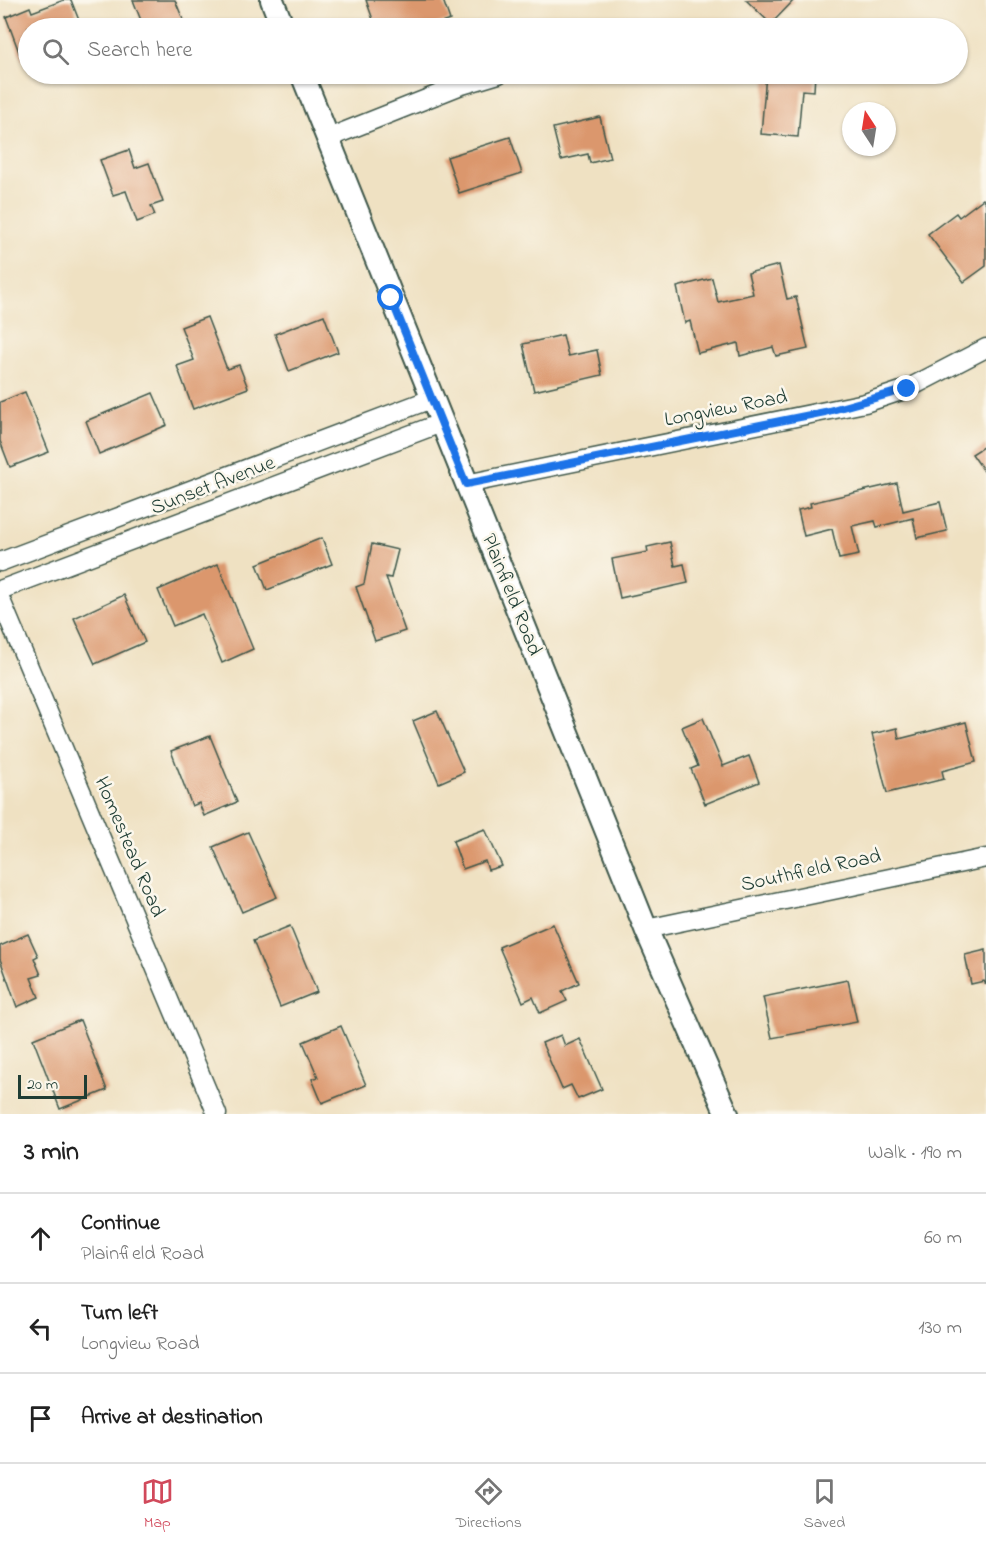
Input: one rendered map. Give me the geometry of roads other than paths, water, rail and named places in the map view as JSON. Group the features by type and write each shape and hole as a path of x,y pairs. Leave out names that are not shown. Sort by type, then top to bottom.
{"street":[{"path":"272,0 279,18"},
{"name":"Plainfield Road","path":"306,84 646,929 728,1114"},
{"path":"328,138 466,84"},
{"name":"Longview Road","path":"466,484 865,403 907,389 986,348"},
{"name":"Sunset Avenue","path":"0,562 431,399"},
{"name":"Sunset Avenue","path":"0,590 441,423"},
{"name":"Homestead Road","path":"0,598 217,1114"},
{"name":"Southfield Road","path":"646,929 986,858"}]}
